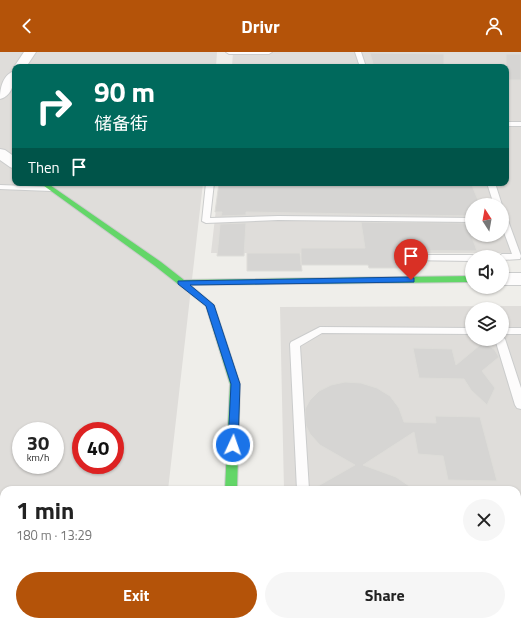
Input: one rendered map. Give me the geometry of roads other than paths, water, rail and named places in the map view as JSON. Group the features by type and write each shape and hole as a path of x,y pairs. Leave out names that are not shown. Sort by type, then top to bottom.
{"street":[{"path":"22,64 30,52"},
{"path":"0,95 12,79"},
{"path":"0,153 12,162"},
{"path":"48,186 158,264 210,305 235,384 231,486"},
{"path":"509,279 521,278"},
{"path":"181,283 465,279"}],"lane":[{"path":"229,52 269,52"},
{"path":"358,52 362,64"},
{"path":"509,124 521,124"},
{"path":"210,186 206,221 278,218 465,220"},
{"path":"492,186 496,198"},
{"path":"0,187 52,189"},
{"path":"509,235 517,257 509,257"},
{"path":"408,258 465,258"},
{"path":"304,486 294,344 320,330 465,331"},
{"path":"509,331 521,331"},
{"path":"502,346 521,405"}]}
